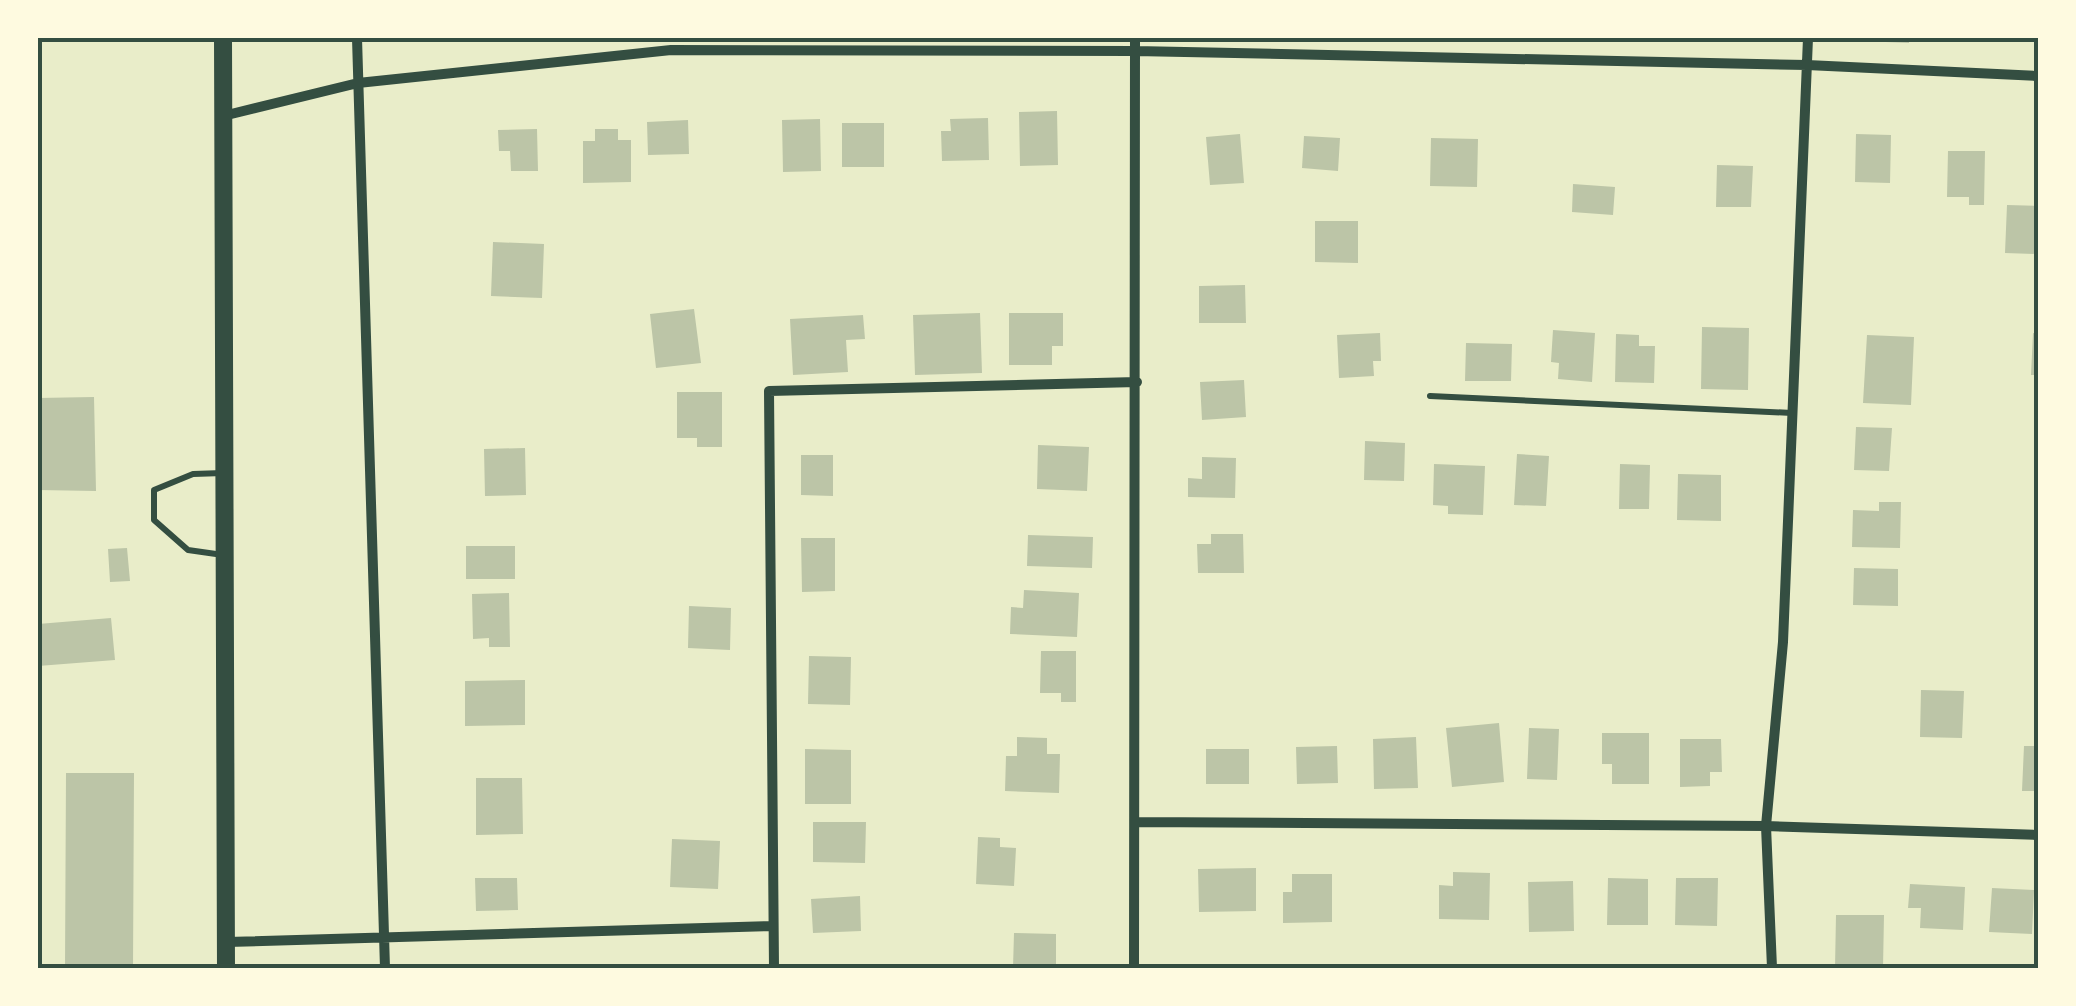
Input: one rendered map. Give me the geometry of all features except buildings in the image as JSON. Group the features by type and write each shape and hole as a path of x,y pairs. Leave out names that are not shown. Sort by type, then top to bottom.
{"main road":[{"path":"223,38 226,968"}],"street":[{"path":"357,38 385,968"},
{"path":"1134,968 1135,38"},
{"path":"1772,968 1766,826 1783,642 1808,38"},
{"path":"223,116 358,83 671,50 1135,51 1807,66 2038,76"},
{"path":"774,968 769,391 1137,382"},
{"path":"1136,822 1766,826 2038,835"},
{"path":"227,942 773,926"}],"lane":[{"path":"1430,396 1792,412"},
{"path":"225,473 193,474 154,490 154,520 188,550 225,555"}]}
